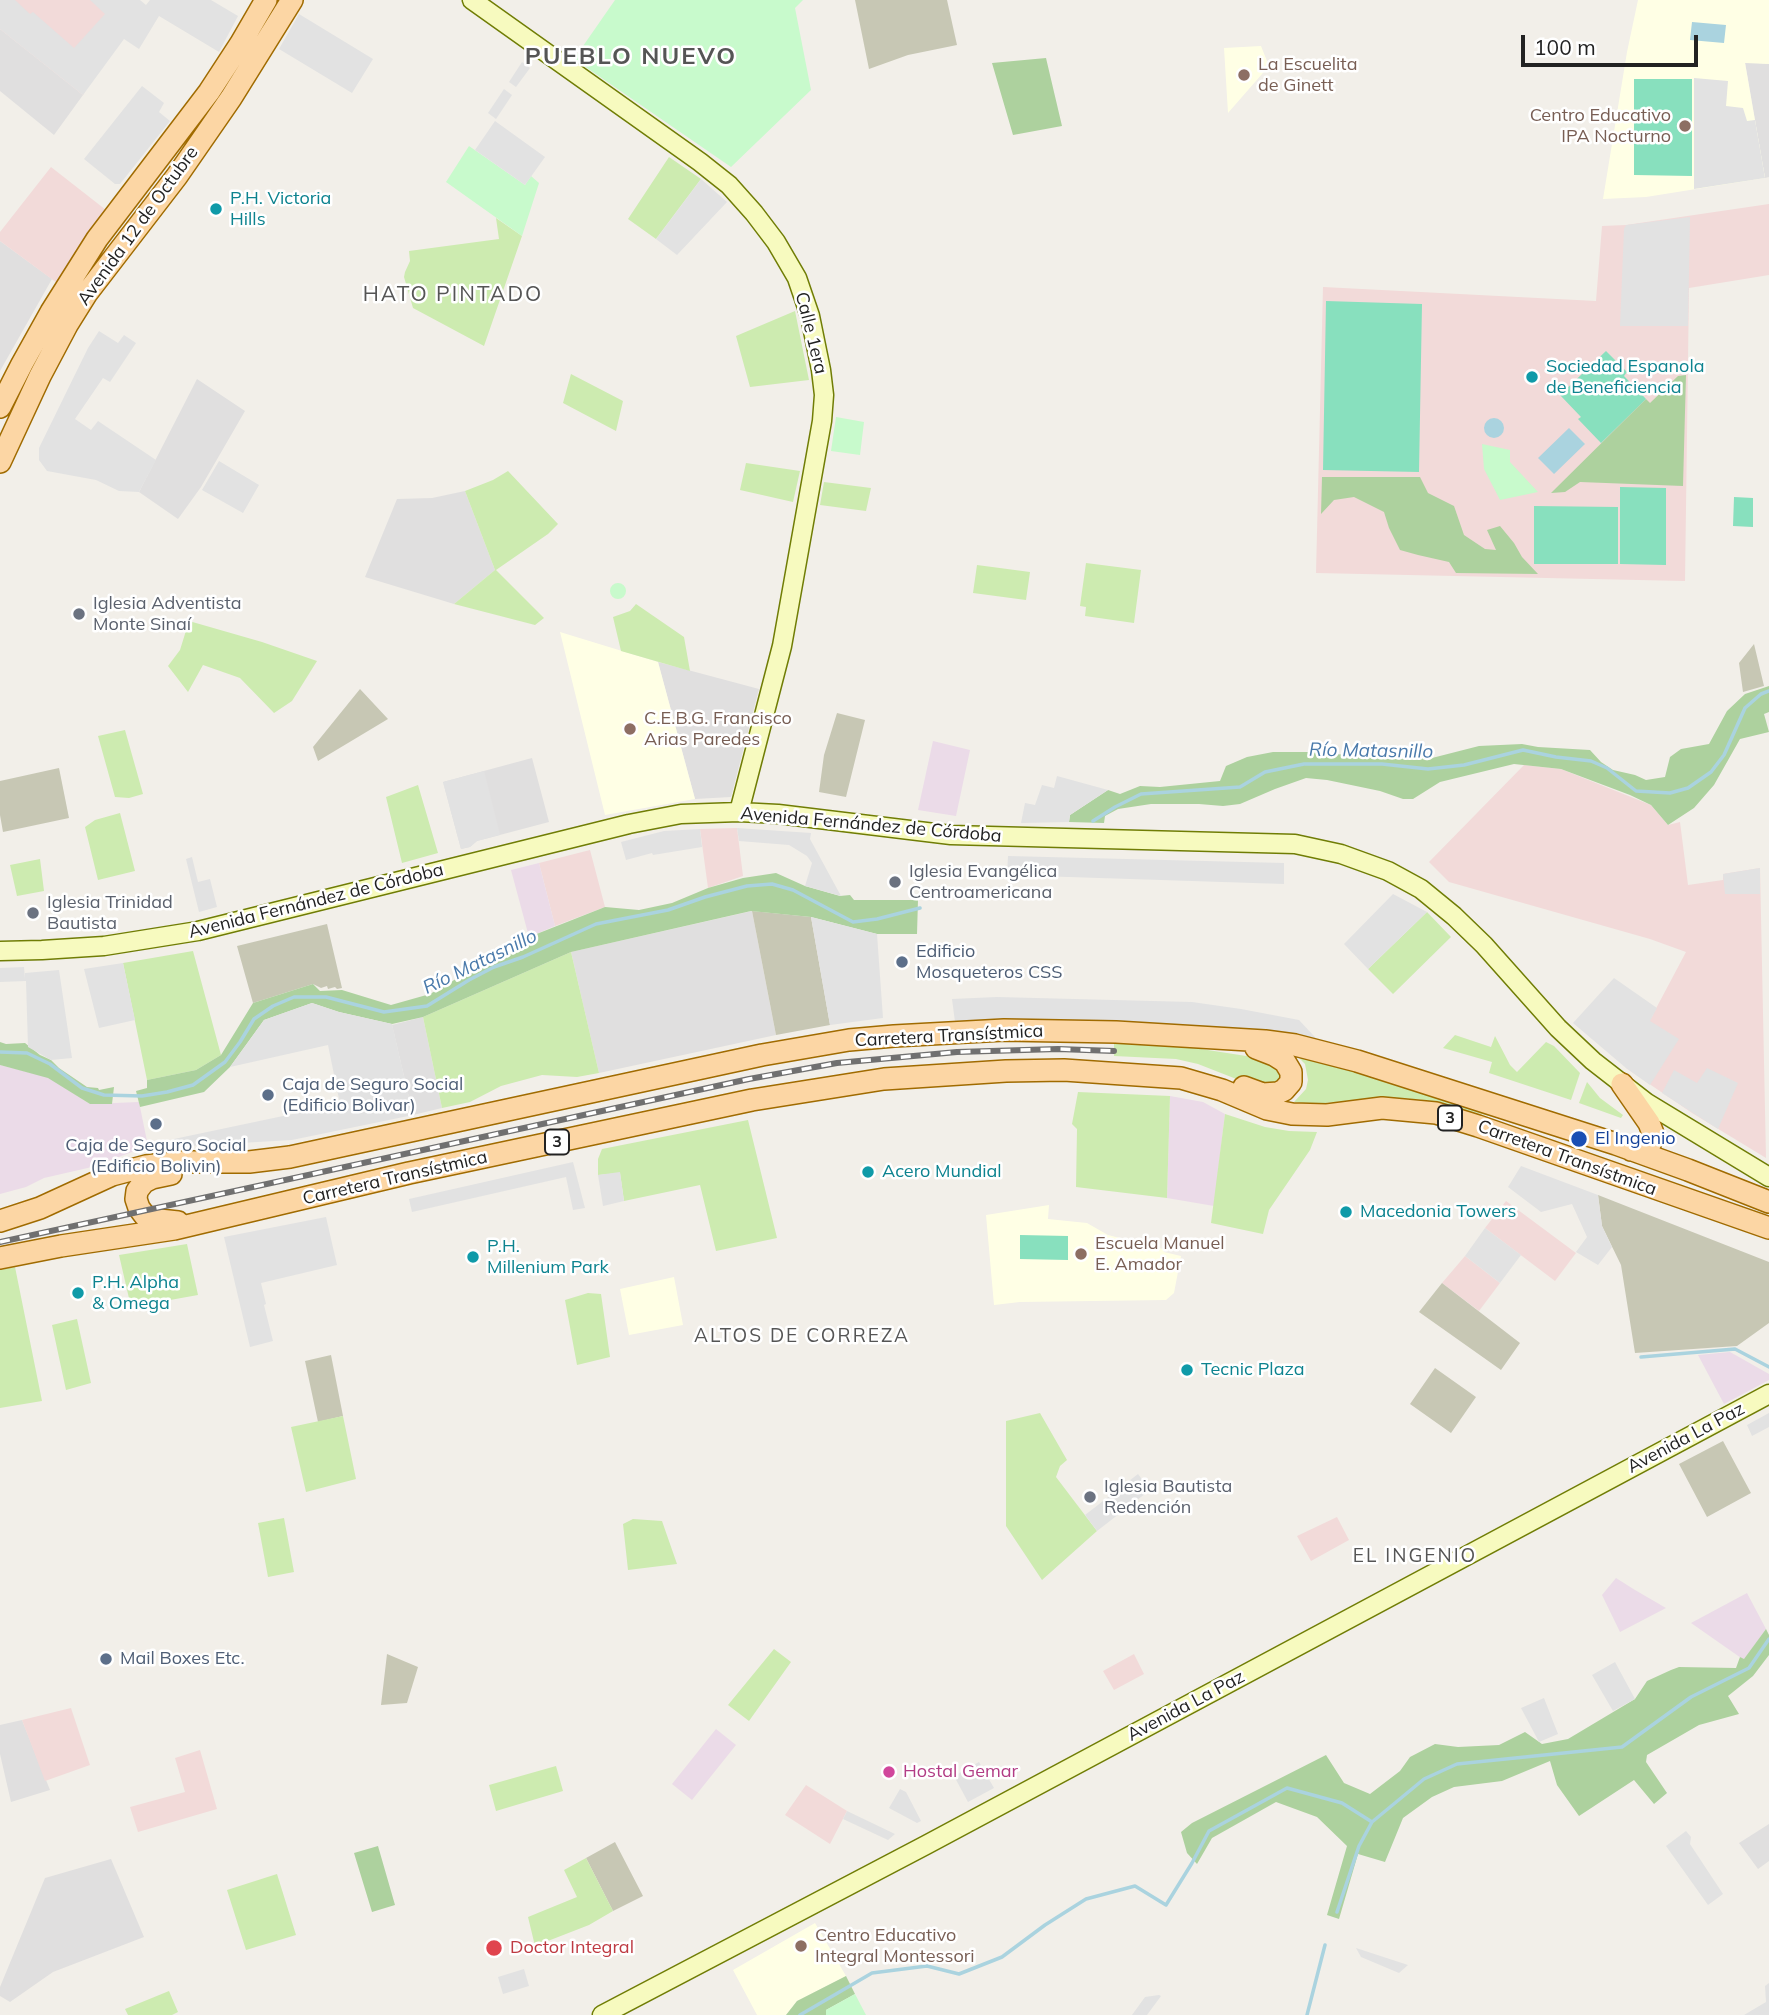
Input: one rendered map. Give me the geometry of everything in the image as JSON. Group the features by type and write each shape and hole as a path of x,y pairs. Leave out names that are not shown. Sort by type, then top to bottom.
{"main road":[{"name":"Avenida 12 de Octubre","path":"0,407 51,312 97,239 209,92 242,43 266,0"},
{"name":"Avenida 12 de Octubre","path":"0,461 67,325 191,156 292,0"},
{"name":"Calle 1era","path":"472,0 729,185 776,242 797,278 810,316 824,395 822,421 782,646 738,812"},
{"name":"Avenida Fernández de Córdoba","path":"0,951 104,946 198,931 629,824 681,814 778,814 951,835 1295,844 1341,854 1388,871 1421,890 1454,916 1484,945 1558,1028 1593,1061 1647,1103 1769,1177"},
{"name":"Carretera Transístmica","path":"0,1221 40,1208 112,1175 146,1166 290,1157 762,1055 849,1040 1004,1030 1116,1032 1295,1045 1357,1061 1631,1150 1769,1202"},
{"path":"1121,1074 1185,1070 1204,1073 1268,1094 1281,1092 1289,1085 1291,1072 1280,1058 1227,1039"},
{"name":"Carretera Transístmica","path":"0,1258 197,1223 409,1173 764,1098 884,1079 1052,1070 1181,1079 1222,1090 1267,1109 1292,1114 1327,1115 1382,1108 1436,1113 1769,1228"},
{"path":"1622,1084 1649,1123 1654,1136 1650,1144 1631,1150"},
{"path":"197,1223 145,1216 137,1203 136,1194 139,1187 155,1177 249,1161"},
{"path":"0,1207 86,1187"},
{"name":"Avenida La Paz","path":"602,2015 1131,1736 1769,1394"}],"shaded area":[{"path":"0,0 140,0 83,95 0,29"},
{"path":"0,0 15,0 74,48 105,14 90,0 140,0 146,5 150,0 211,0 238,16 219,52 159,16 139,49 124,39 83,95 0,29"},
{"path":"855,0 947,0 957,45 908,55 869,69"},
{"name":"Centro Educativo IPA Nocturno","path":"1638,0 1769,0 1769,64 1745,63 1765,178 1646,197 1603,199"},
{"path":"299,14 373,59 352,93 279,49"},
{"path":"0,29 83,95 54,135 0,91"},
{"name":"La Escuelita de Ginett","path":"1261,46 1269,66 1228,113 1224,48"},
{"path":"522,62 530,68 516,87 509,82"},
{"path":"1745,62 1769,64 1769,177 1765,178"},
{"path":"1694,78 1728,81 1726,106 1743,108 1747,121 1755,120 1765,178 1694,189"},
{"path":"142,86 164,103 159,112 170,121 120,184 115,184 84,159"},
{"path":"504,89 512,95 496,119 488,113"},
{"path":"495,121 545,157 525,185 475,150"},
{"path":"51,167 106,210 57,283 0,241 0,232"},
{"path":"701,179 727,202 677,255 656,239"},
{"path":"1769,204 1769,275 1689,288 1685,581 1316,573 1323,287 1596,301 1602,226 1626,225"},
{"path":"1690,217 1688,326 1620,326 1626,225"},
{"path":"0,241 52,279 0,371"},
{"path":"99,331 118,343 124,335 136,343 110,382 103,378 75,419 91,430 98,421 156,460 139,492 119,491 96,480 47,471 39,460 39,448"},
{"path":"197,379 245,411 201,487 178,519 139,492"},
{"path":"219,461 259,485 243,513 202,490"},
{"path":"465,491 495,570 454,604 365,577 397,499 432,498"},
{"name":"C.E.B.G. Francisco Arias Paredes","path":"560,632 658,662 695,799 605,815"},
{"path":"1754,644 1764,686 1743,692 1739,663"},
{"path":"658,662 759,689 731,797 695,799"},
{"path":"360,689 388,719 318,761 313,747"},
{"path":"837,713 865,720 846,797 819,792 824,755"},
{"path":"933,741 970,750 956,816 918,810"},
{"path":"532,758 549,822 477,841 470,847 461,849 443,782"},
{"path":"1524,765 1561,769 1651,805 1668,825 1680,822 1688,885 1723,880 1723,874 1760,868 1766,1158 1692,1113 1626,1068 1686,952 1650,939 1449,882 1429,862"},
{"path":"59,768 69,818 3,832 0,781"},
{"path":"484,771 500,835 477,841 470,847 461,849 443,782"},
{"path":"1057,776 1108,790 1070,815 1069,822 1021,823 1025,803 1035,805 1042,785 1054,788"},
{"path":"737,828 743,876 708,888 700,829"},
{"path":"737,828 811,833 810,839 841,896 805,886 812,863 807,856 789,845 739,841"},
{"path":"700,829 702,847 653,855 652,853 626,860 621,842 664,831"},
{"path":"590,850 605,907 555,926 539,863"},
{"path":"1008,856 1284,863 1284,884 1007,875"},
{"path":"192,857 198,882 210,879 217,907 199,912 186,859"},
{"path":"539,863 555,926 529,937 511,870"},
{"path":"1760,868 1760,894 1725,894 1723,874"},
{"path":"1393,894 1427,912 1368,969 1344,944"},
{"path":"752,911 776,1035 599,1073 571,952"},
{"path":"752,911 811,917 830,1025 776,1035"},
{"path":"811,917 877,934 883,1018 830,1025"},
{"path":"327,924 342,988 328,989 327,986 321,988 313,984 253,1003 237,946"},
{"path":"123,963 135,1020 99,1028 84,969"},
{"path":"24,967 25,979 25,973 59,970 72,1058 51,1060 28,1047 26,981 0,982 0,968"},
{"path":"1614,978 1657,1008 1650,1021 1679,1039 1650,1085 1573,1023"},
{"path":"997,997 1192,1002 1241,1009 1299,1020 1328,1051 1126,1024 1013,1019 955,1022 952,999"},
{"path":"312,1003 392,1024 413,1115 292,1140 172,1147 174,1139 340,1104 328,1045 230,1067 264,1020"},
{"path":"423,1017 442,1108 413,1115 392,1025"},
{"path":"0,1065 48,1077 90,1104 139,1102 148,1146 92,1167 44,1178 26,1187 0,1194"},
{"path":"1707,1068 1738,1083 1718,1129 1662,1093 1674,1070 1697,1083"},
{"path":"1170,1096 1203,1102 1225,1114 1214,1206 1167,1198"},
{"path":"573,1162 585,1208 573,1210 566,1177 412,1212 409,1199"},
{"path":"1521,1166 1598,1195 1602,1226 1612,1247 1598,1265 1576,1252 1587,1237 1572,1204 1541,1212 1508,1187"},
{"path":"620,1172 624,1201 603,1206 598,1175"},
{"path":"1598,1195 1769,1262 1769,1323 1737,1346 1635,1353 1621,1265 1602,1226"},
{"path":"1506,1201 1576,1253 1555,1281 1485,1228"},
{"name":"Escuela Manuel E. Amador","path":"1049,1205 1048,1219 1087,1223 1108,1235 1181,1256 1174,1293 1166,1300 1020,1302 994,1305 986,1215"},
{"path":"326,1217 337,1265 261,1283 273,1341 250,1347 224,1237"},
{"path":"1485,1228 1521,1255 1500,1283 1465,1256"},
{"path":"1465,1256 1500,1283 1479,1311 1442,1283"},
{"path":"674,1277 683,1325 629,1335 620,1289"},
{"path":"1442,1283 1520,1343 1501,1370 1419,1312"},
{"path":"1730,1352 1769,1374 1769,1380 1724,1404 1698,1355"},
{"path":"331,1355 343,1416 318,1422 305,1361"},
{"path":"1435,1368 1476,1397 1451,1433 1410,1404"},
{"path":"1769,1413 1769,1427 1752,1436 1747,1425"},
{"path":"1723,1441 1751,1493 1707,1517 1679,1464"},
{"path":"1138,1474 1150,1490 1097,1531 1085,1515"},
{"path":"1337,1517 1349,1540 1311,1561 1297,1536"},
{"path":"1616,1578 1666,1608 1620,1632 1602,1595"},
{"path":"1747,1593 1766,1629 1744,1660 1691,1623"},
{"path":"387,1654 418,1667 407,1703 381,1705"},
{"path":"1134,1654 1144,1674 1114,1690 1103,1671"},
{"path":"1615,1662 1635,1699 1613,1711 1592,1675"},
{"path":"1544,1698 1558,1734 1539,1742 1521,1708"},
{"path":"71,1708 90,1765 45,1781 22,1720"},
{"path":"22,1720 50,1790 11,1802 0,1754 0,1725"},
{"path":"716,1729 736,1745 692,1800 672,1784"},
{"path":"200,1750 217,1809 138,1832 130,1807 185,1792 175,1758"},
{"path":"979,1762 994,1788 968,1802 954,1776"},
{"path":"806,1785 847,1811 830,1844 785,1815"},
{"path":"900,1789 906,1792 921,1821 917,1823 889,1808"},
{"path":"847,1811 895,1834 888,1840 843,1819"},
{"path":"1769,1824 1769,1861 1758,1869 1739,1843"},
{"path":"1686,1831 1691,1837 1690,1844 1723,1894 1708,1905 1666,1846"},
{"path":"615,1842 643,1896 613,1911 586,1858"},
{"path":"111,1859 144,1937 53,1972 10,2002 0,1996 0,1987 45,1878"},
{"name":"Centro Educativo Integral Montessori","path":"815,1923 846,1976 797,2001 786,2015 757,2015 733,1970"},
{"path":"1356,1948 1408,1965 1399,1973 1361,1957"},
{"path":"524,1969 529,1986 503,1994 498,1977"},
{"path":"1769,1983 1769,2015 1744,2015 1766,2002 1765,1986"},
{"path":"1161,1996 1147,2015 1132,2015 1145,1997"}],"green space":[{"path":"615,0 803,0 795,8 811,90 731,167 574,59"},
{"path":"1046,58 1062,126 1013,135 992,63"},
{"path":"1634,79 1692,79 1692,176 1634,175"},
{"path":"469,146 525,185 531,176 539,183 522,236 446,182"},
{"path":"669,157 701,179 656,239 628,219"},
{"path":"496,218 522,236 484,346 413,308 404,277 410,261 409,251 499,239"},
{"path":"1326,301 1422,304 1419,472 1323,470"},
{"path":"795,311 809,380 750,387 736,336"},
{"path":"1606,351 1627,372 1624,376 1646,399 1601,443 1560,395"},
{"path":"571,374 623,401 616,431 563,403"},
{"path":"1686,375 1683,486 1580,482 1565,492 1551,493 1646,399 1650,403 1678,376"},
{"path":"836,417 864,422 860,455 831,451"},
{"path":"1482,444 1510,450 1510,462 1538,492 1500,500 1484,469"},
{"path":"746,463 800,471 793,502 740,490"},
{"path":"508,471 558,524 496,570 544,618 535,625 454,604 495,570 465,491"},
{"path":"1322,477 1420,477 1428,493 1454,506 1464,535 1485,549 1496,550 1487,530 1500,526 1538,574 1456,573 1449,562 1400,550 1384,512 1354,497 1334,500 1321,514"},
{"path":"824,482 871,488 866,511 820,505"},
{"path":"1620,487 1666,488 1666,565 1620,564"},
{"path":"1734,497 1753,498 1753,527 1733,526"},
{"path":"1534,506 1618,507 1618,564 1534,564"},
{"path":"1086,563 1141,570 1134,623 1085,616 1086,607 1080,606"},
{"path":"977,565 1030,572 1026,600 973,593"},
{"path":"618,583 624,585 624,597 618,599 612,597 610,591 612,585"},
{"path":"636,604 684,637 690,671 621,651 613,617 630,611"},
{"path":"189,621 317,661 292,701 274,713 240,678 203,665 188,692 168,666 180,650"},
{"path":"1769,686 1769,712 1764,714 1769,732 1740,739 1714,785 1694,808 1668,825 1651,805 1630,795 1561,769 1514,764 1440,782 1413,799 1306,778 1240,804 1151,804 1118,809 1105,816 1104,823 1069,822 1070,815 1108,790 1120,794 1140,786 1160,787 1220,781 1226,766 1247,757 1273,752 1311,752 1395,759 1432,758 1479,746 1522,744 1590,750 1613,770 1646,780 1665,777 1670,757 1681,749 1709,744 1727,711 1745,694"},
{"path":"125,730 143,794 129,798 115,797 98,736"},
{"path":"418,785 438,853 402,863 386,797"},
{"path":"120,813 135,871 98,880 85,827 95,820"},
{"path":"40,859 44,891 17,896 10,865"},
{"path":"776,873 805,886 840,896 850,895 854,900 918,900 917,934 877,934 811,917 751,911 571,952 423,1017 392,1024 312,1003 264,1020 230,1067 204,1092 140,1107 136,1091 147,1088 147,1080 196,1070 221,1055 253,1003 313,984 320,991 342,990 391,1005 430,994 487,961 510,954 529,937 605,907 639,910 672,903 708,888 743,878"},
{"path":"1427,912 1451,937 1393,994 1368,969"},
{"path":"193,951 221,1055 196,1070 147,1080 123,963"},
{"path":"571,952 599,1073 577,1077 542,1075 501,1086 470,1102 442,1108 423,1017"},
{"path":"1455,1035 1491,1047 1495,1036 1510,1065 1517,1072 1546,1042 1554,1046 1580,1073 1571,1100 1489,1073 1492,1062 1443,1048"},
{"path":"1114,1039 1150,1041 1259,1058 1281,1075 1280,1086 1244,1082 1198,1064 1176,1059 1114,1056"},
{"path":"0,1042 25,1043 87,1087 99,1090 114,1087 112,1104 90,1104 48,1078 0,1065"},
{"path":"1297,1056 1331,1063 1502,1119 1423,1100 1402,1098 1313,1104 1294,1102 1306,1089 1308,1080 1305,1064"},
{"path":"1587,1082 1600,1098 1623,1115 1621,1118 1579,1103"},
{"path":"1078,1092 1170,1096 1167,1198 1076,1187 1077,1129 1072,1124"},
{"path":"1225,1114 1265,1127 1317,1132 1310,1150 1269,1210 1263,1234 1211,1223"},
{"path":"748,1120 777,1238 716,1251 700,1185 624,1201 620,1173 598,1175 598,1159 602,1149"},
{"path":"1020,1235 1068,1236 1068,1260 1020,1259"},
{"path":"187,1244 198,1295 131,1307 119,1255"},
{"path":"15,1267 42,1401 0,1408 0,1270"},
{"path":"588,1293 601,1294 610,1357 577,1365 565,1300"},
{"path":"77,1319 91,1383 66,1390 52,1325"},
{"path":"1040,1413 1067,1460 1060,1466 1056,1477 1097,1531 1042,1580 1006,1526 1006,1421"},
{"path":"343,1416 356,1479 306,1492 291,1427"},
{"path":"284,1518 294,1572 268,1577 258,1523"},
{"path":"633,1519 662,1521 677,1564 628,1570 623,1524"},
{"path":"1766,1629 1769,1635 1769,1655 1753,1676 1728,1696 1739,1714 1699,1725 1647,1755 1646,1762 1667,1793 1654,1804 1634,1780 1579,1816 1557,1785 1550,1761 1502,1781 1454,1787 1432,1797 1403,1818 1385,1862 1358,1854 1339,1919 1327,1915 1347,1846 1317,1817 1276,1802 1212,1838 1197,1864 1187,1853 1181,1832 1192,1823 1326,1755 1344,1783 1370,1794 1400,1771 1410,1757 1435,1744 1458,1747 1499,1745 1525,1732 1542,1744 1568,1739 1635,1699 1647,1681 1671,1670 1679,1667 1736,1668 1740,1657 1744,1659"},
{"path":"774,1649 791,1662 749,1721 728,1705"},
{"path":"556,1766 563,1791 496,1811 489,1785"},
{"path":"378,1846 395,1905 372,1912 354,1853"},
{"path":"586,1858 613,1911 589,1925 535,1946 528,1917 577,1897 564,1870"},
{"path":"277,1874 296,1935 246,1950 227,1890"},
{"path":"846,1976 855,1994 826,2010 826,2015 786,2015 797,2001"},
{"path":"169,1991 178,2012 172,2015 128,2015 125,2009"},
{"path":"855,1994 866,2015 826,2015 826,2010"}],"water":[{"path":"1692,22 1726,25 1724,43 1690,40"},
{"path":"1494,418 1501,421 1504,428 1501,435 1494,438 1487,435 1484,428 1487,421"},
{"path":"1569,428 1585,444 1554,474 1538,458"}],"waterway":[{"name":"Río Matasnillo","path":"1093,821 1141,794 1240,787 1265,772 1304,764 1382,764 1428,769 1464,765 1523,750 1591,761 1607,768 1636,791 1670,793 1688,788 1711,772 1724,755 1745,708 1761,694 1769,691"},
{"name":"Río Matasnillo","path":"0,1052 27,1053 50,1064 82,1088 104,1095 142,1096 193,1085 225,1062 254,1019 273,1006 294,997 326,997 384,1012 427,1006 494,967 596,924 668,910 747,886 772,884 793,890 853,922 920,908"},
{"path":"1641,1357 1735,1349 1769,1367"},
{"path":"800,2015 872,1973 927,1966 959,1974 1002,1957 1086,1899 1135,1886 1166,1905 1209,1831 1287,1788 1342,1803 1372,1822 1424,1779 1457,1764 1622,1747 1691,1697 1749,1668 1769,1639"},
{"path":"1337,1912 1359,1846 1372,1822"},
{"path":"1307,2015 1325,1945"}],"railway":[{"path":"0,1242 749,1079 837,1063 957,1052 1058,1049 1114,1051"}],"place":[{"name":"La Escuelita de Ginett","path":"1244,75"},
{"name":"Centro Educativo IPA Nocturno","path":"1685,126"},
{"name":"P.H. Victoria Hills","path":"216,209"},
{"name":"Sociedad Espanola de Beneficiencia","path":"1532,377"},
{"name":"Iglesia Adventista Monte Sinaí","path":"79,614"},
{"name":"C.E.B.G. Francisco Arias Paredes","path":"630,729"},
{"name":"Iglesia Evangélica Centroamericana","path":"895,882"},
{"name":"Iglesia Trinidad Bautista","path":"33,913"},
{"name":"Edificio Mosqueteros CSS","path":"902,962"},
{"name":"Caja de Seguro Social (Edificio Bolivar)","path":"268,1095"},
{"name":"Caja de Seguro Social (Edificio Bolivin)","path":"156,1124"},
{"name":"El Ingenio","path":"1579,1139"},
{"name":"Acero Mundial","path":"868,1172"},
{"name":"Macedonia Towers","path":"1346,1212"},
{"name":"Escuela Manuel E. Amador","path":"1081,1254"},
{"name":"P.H. Millenium Park","path":"473,1257"},
{"name":"P.H. Alpha & Omega","path":"78,1293"},
{"name":"Tecnic Plaza","path":"1187,1370"},
{"name":"Iglesia Bautista Redención","path":"1090,1497"},
{"name":"Mail Boxes Etc.","path":"106,1659"},
{"name":"Hostal Gemar","path":"889,1772"},
{"name":"Centro Educativo Integral Montessori","path":"801,1946"},
{"name":"Doctor Integral","path":"494,1948"}],"district":[{"name":"PUEBLO NUEVO","path":"631,57"},
{"name":"HATO PINTADO","path":"453,295"},
{"name":"ALTOS DE CORREZA","path":"802,1336"},
{"name":"EL INGENIO","path":"1415,1556"}]}
